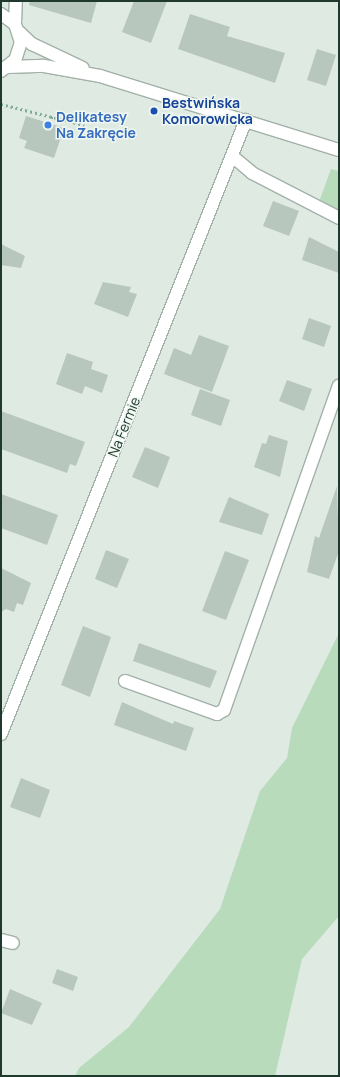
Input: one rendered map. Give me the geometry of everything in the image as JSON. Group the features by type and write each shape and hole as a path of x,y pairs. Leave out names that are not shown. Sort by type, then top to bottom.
{"street":[{"path":"5,69 19,52 16,1"},
{"path":"1,14 32,44 100,76"},
{"path":"5,69 44,66 100,76 339,150"},
{"name":"Na Fermie","path":"1,734 246,120"},
{"path":"232,156 252,173 339,218"},
{"path":"125,681 217,714 224,710 339,386"},
{"path":"1,940 14,943"}],"path":[{"path":"1,104 84,125"},
{"path":"50,123 52,116"}],"green space":[{"path":"331,169 339,171 339,212 319,202"},
{"path":"339,633 339,916 302,959 275,1076 75,1076 79,1068 129,1027 220,909 260,791 287,758 292,728"}],"building":[{"path":"30,1 97,1 91,23 29,5"},
{"path":"134,1 167,1 151,43 122,32"},
{"path":"190,14 230,27 227,36 285,53 275,83 178,49"},
{"path":"317,49 336,55 326,86 307,80"},
{"path":"26,116 64,128 54,158 24,148 27,141 19,138"},
{"path":"273,201 299,211 289,236 263,226"},
{"path":"309,237 339,252 339,273 302,260"},
{"path":"1,244 25,256 21,268 1,265"},
{"path":"103,282 131,287 129,292 137,294 128,317 94,304"},
{"path":"309,318 331,326 324,347 302,339"},
{"path":"199,335 229,346 212,392 164,374 174,348 191,355"},
{"path":"67,353 93,362 91,369 108,375 102,393 85,386 82,394 56,384"},
{"path":"287,380 312,389 304,411 279,401"},
{"path":"200,389 230,400 221,426 191,415"},
{"path":"1,411 85,442 76,466 70,464 67,473 1,449"},
{"path":"269,435 288,441 280,477 254,467 262,443 266,444"},
{"path":"145,447 170,457 158,488 132,477"},
{"path":"337,486 339,551 329,579 307,572 315,536 319,538"},
{"path":"1,494 58,515 47,545 1,528"},
{"path":"229,497 269,514 262,535 219,522"},
{"path":"106,550 129,559 117,588 95,579"},
{"path":"225,551 249,560 226,620 202,611"},
{"path":"1,568 31,583 23,605 17,603 14,612 6,609 1,612"},
{"path":"83,626 111,637 90,697 61,685"},
{"path":"139,643 217,671 210,688 133,661"},
{"path":"122,702 173,724 174,721 194,728 186,751 114,725"},
{"path":"21,778 50,790 40,818 10,807"},
{"path":"57,969 78,977 73,991 52,983"},
{"path":"10,989 42,1003 32,1025 1,1013"}],"place":[{"name":"Bestwińska Komorowicka","path":"154,111"},
{"name":"Delikatesy Na Zakręcie","path":"48,125"}]}
